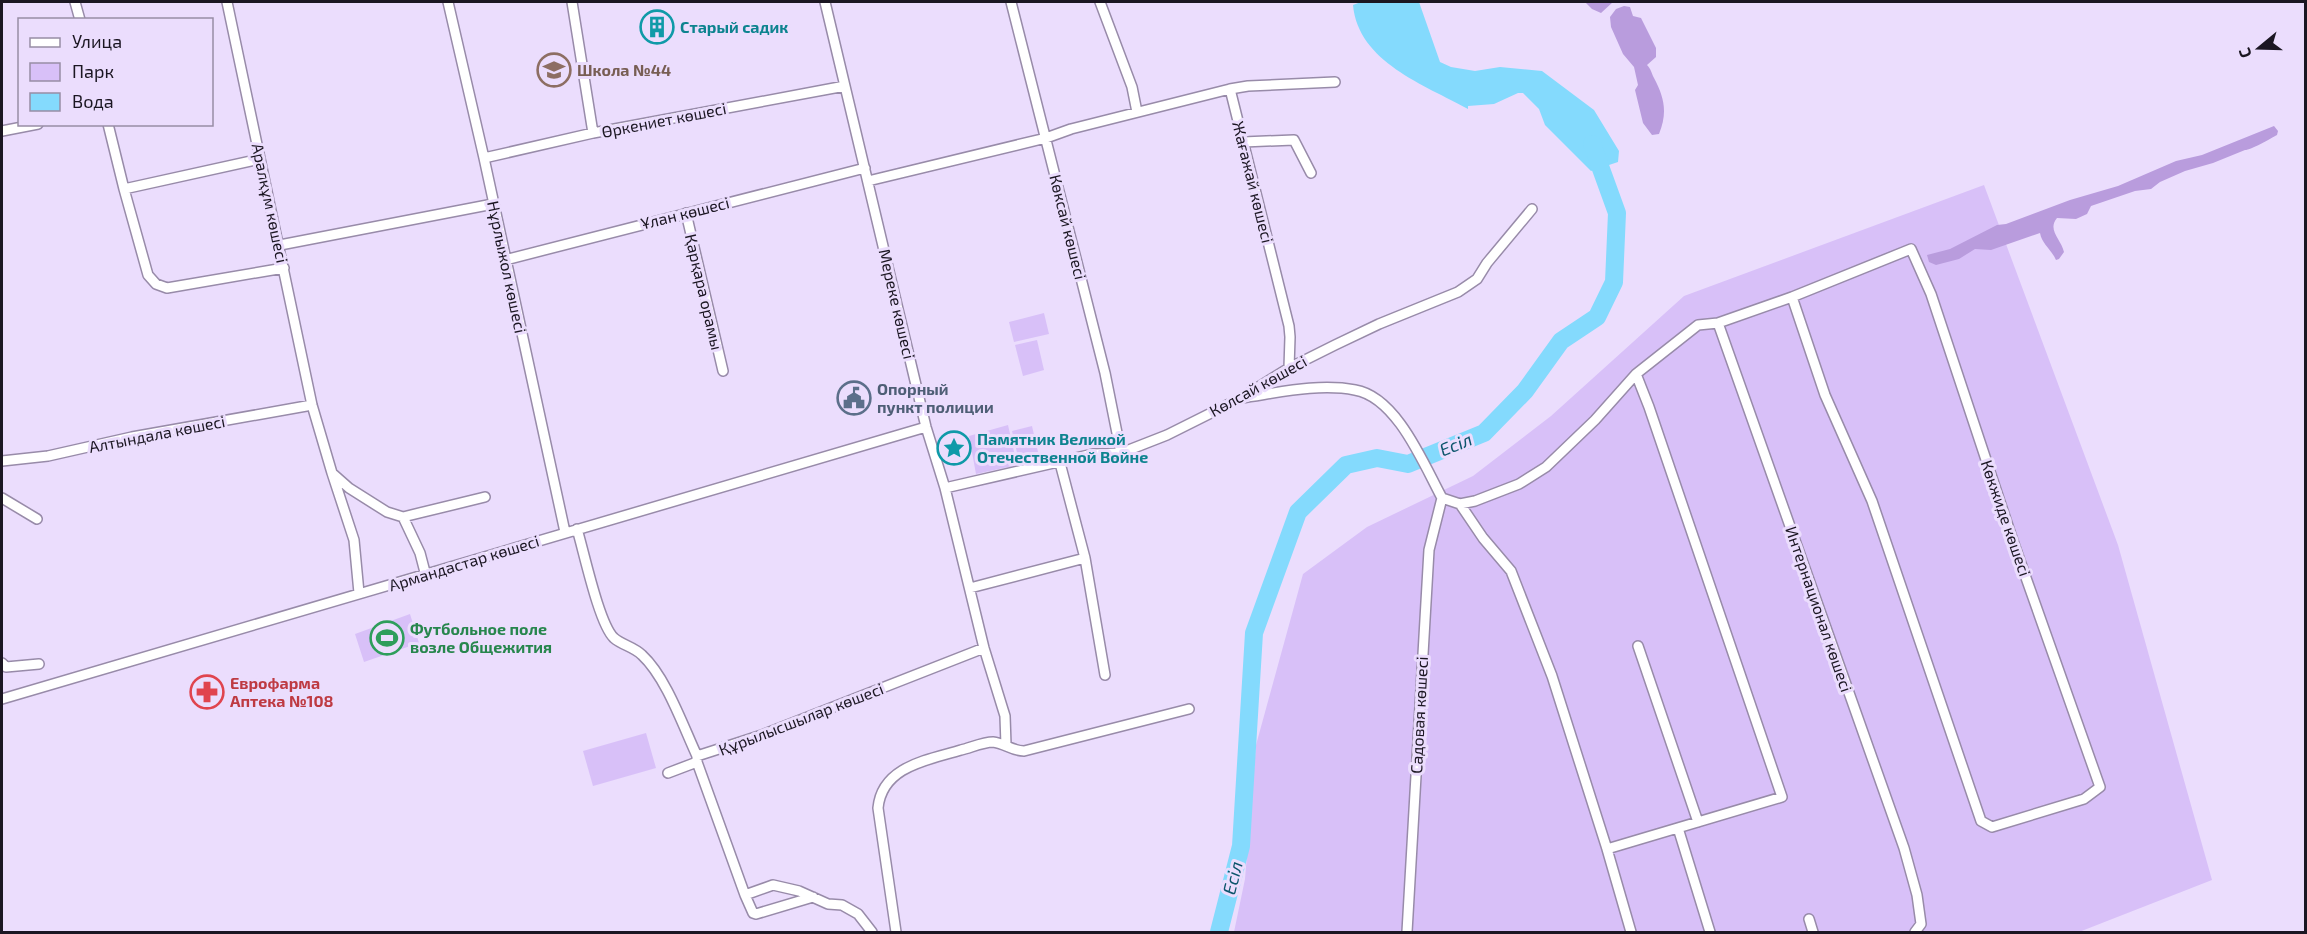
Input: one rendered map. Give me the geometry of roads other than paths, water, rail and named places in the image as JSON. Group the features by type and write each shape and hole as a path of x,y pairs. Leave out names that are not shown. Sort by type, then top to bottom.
{"street":[{"path":"75,2 79,18"},
{"name":"Аралқұм көшесі","path":"227,2 312,405 354,540 359,593"},
{"name":"Нұрлыжол көшесі","path":"448,2 565,532"},
{"path":"572,2 593,133"},
{"name":"Мереке көшесі","path":"825,2 926,427 945,488 984,648 1005,716 1006,745"},
{"name":"Көксай көшесі","path":"1011,2 1105,372 1121,453"},
{"path":"1100,2 1132,87 1137,112"},
{"path":"868,181 1046,138 1071,129 1230,89 1335,82"},
{"name":"Өркениет көшесі","path":"484,158 593,133 845,86"},
{"name":"Жағажай көшесі","path":"1230,89 1288,326 1289,368"},
{"path":"2,131 28,126"},
{"path":"108,126 148,275 156,284 167,288 284,268"},
{"path":"1243,142 1294,140 1311,173"},
{"path":"124,189 260,159"},
{"name":"Ұлан көшесі","path":"505,260 865,168"},
{"path":"280,245 493,204"},
{"name":"Көлсай көшесі","path":"945,488 1093,454 1121,453 1167,435 1240,398 1289,368 1379,324 1458,292 1476,279 1487,262 1532,209"},
{"name":"Қарқара орамы","path":"686,213 723,371"},
{"name":"Көкжиде көшесі","path":"1911,249 1931,294 2013,541 2100,787 2084,799 1992,826 1981,821 1872,501 1825,395 1792,297 1911,249"},
{"path":"1240,398 1322,388 1358,390 1379,401 1398,421 1412,441 1442,498 1460,504 1475,501 1519,484 1546,467 1595,420 1636,374 1698,325 1718,323 1792,297"},
{"name":"Интернационал көшесі","path":"1718,323 1904,848 1917,895 1921,924 1915,933"},
{"path":"1607,849 1782,797 1636,374"},
{"name":"Алтындала көшесі","path":"2,461 48,456 132,437 312,405"},
{"name":"Армандастар көшесі","path":"2,699 926,427"},
{"path":"1060,463 1085,558 1105,675"},
{"path":"332,473 350,488 387,512 403,517 485,498"},
{"path":"2,498 37,519"},
{"name":"Садовая көшесі","path":"1407,933 1429,550 1442,498"},
{"path":"1460,504 1483,538 1511,571 1552,676 1631,933"},
{"path":"403,517 420,553 426,576"},
{"name":"Құрылысшылар көшесі","path":"577,529 605,622 614,638 641,653 657,670 697,759 984,648"},
{"path":"970,588 1085,558"},
{"path":"1638,646 1698,822"},
{"path":"2,663 6,667 39,664"},
{"path":"897,933 882,836 879,799 895,775 906,767 920,762 991,742 1006,745 1015,751 1024,751 1189,709"},
{"path":"668,773 697,759 753,914 813,897"},
{"path":"1678,828 1710,933"},
{"path":"746,895 773,885 799,891 828,904 842,905 858,914 872,933"},
{"path":"1809,919 1813,933"}],"water":[{"path":"1361,2 1419,2 1440,62 1451,67 1475,71 1500,67 1542,71 1594,110 1619,151 1618,162 1591,171 1545,125 1539,109 1523,93 1494,104 1468,106 1468,109 1414,81 1380,57 1367,42 1358,25 1353,5"}],"waterway":[{"name":"Есіл","path":"1219,932 1241,846 1254,633 1298,512 1346,465 1377,458 1408,464 1484,433 1525,391 1561,341 1597,317 1614,282 1617,213 1592,144"}],"place":[{"name":"Старый садик","path":"657,27"},
{"name":"Школа №44","path":"554,70"},
{"name":"Опорный пункт полиции","path":"854,398"},
{"name":"Памятник Великой Отечественной Войне","path":"954,448"},
{"name":"Футбольное поле возле Общежития","path":"387,638"},
{"name":"Еврофарма Аптека №108","path":"207,692"}]}
